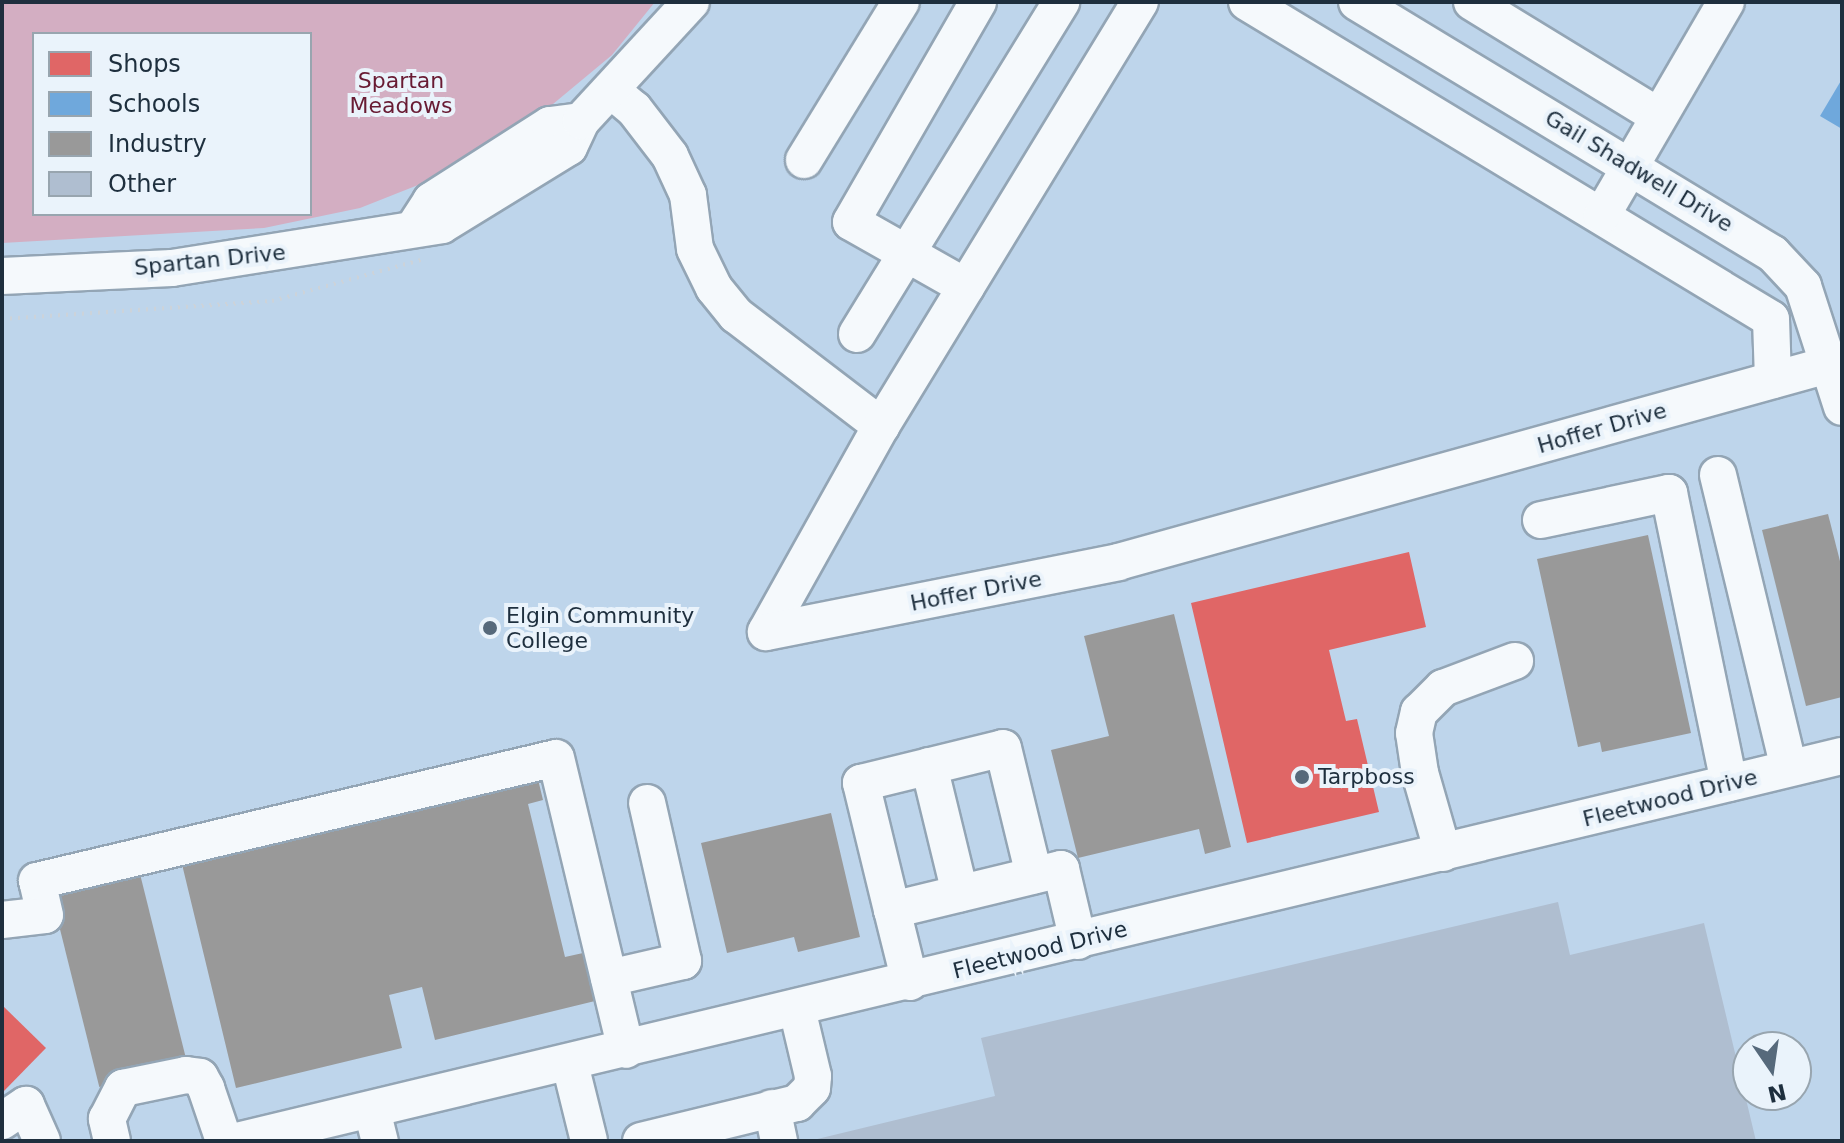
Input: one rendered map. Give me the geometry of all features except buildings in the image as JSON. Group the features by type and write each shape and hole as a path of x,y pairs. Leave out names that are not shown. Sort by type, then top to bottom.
{"street":[{"name":"Spartan Drive","path":"2,276 172,268 299,250 415,226 442,225 569,147 581,121 691,2"},
{"path":"804,160 901,2"},
{"path":"966,287 851,222 978,2"},
{"path":"857,334 1061,2"},
{"path":"611,90 634,109 670,156 688,195 695,249 714,288 736,315 881,426 1140,2"},
{"path":"1247,2 1771,319 1773,380"},
{"path":"1472,2 1658,116"},
{"path":"1602,215 1726,2"},
{"path":"1353,67 1370,10"},
{"name":"Gail Shadwell Drive","path":"1370,10 1629,164 1773,254 1803,286 1837,362 1842,407"},
{"name":"Hoffer Drive","path":"881,426 766,632 1118,562 1837,362"},
{"path":"1718,475 1789,768"},
{"path":"1541,520 1669,493 1729,783"},
{"path":"1443,853 1420,773 1414,733 1419,712 1443,688 1515,661"},
{"path":"910,982 861,783 1003,748 1034,875"},
{"name":"Fleetwood Drive","path":"237,1141 376,1125 570,1064 1842,756"},
{"path":"2,920 45,915 37,881 556,758 626,1050"},
{"path":"929,766 960,893"},
{"path":"609,978 683,961 647,803"},
{"path":"892,910 1061,869 1078,941"},
{"path":"641,1141 776,1124 812,1088 797,1009"},
{"path":"570,1064 589,1141"},
{"path":"112,1141 107,1119 123,1088 186,1075 200,1077 224,1141"},
{"path":"2,1121 26,1105 42,1141"}],"green space":[{"name":"Spartan Meadows","path":"2,2 655,2 612,55 529,124 461,168 360,208 264,228 2,243"}],"place":[{"name":"Elgin Community College","path":"490,628"},
{"name":"Tarpboss","path":"1302,777"}]}
